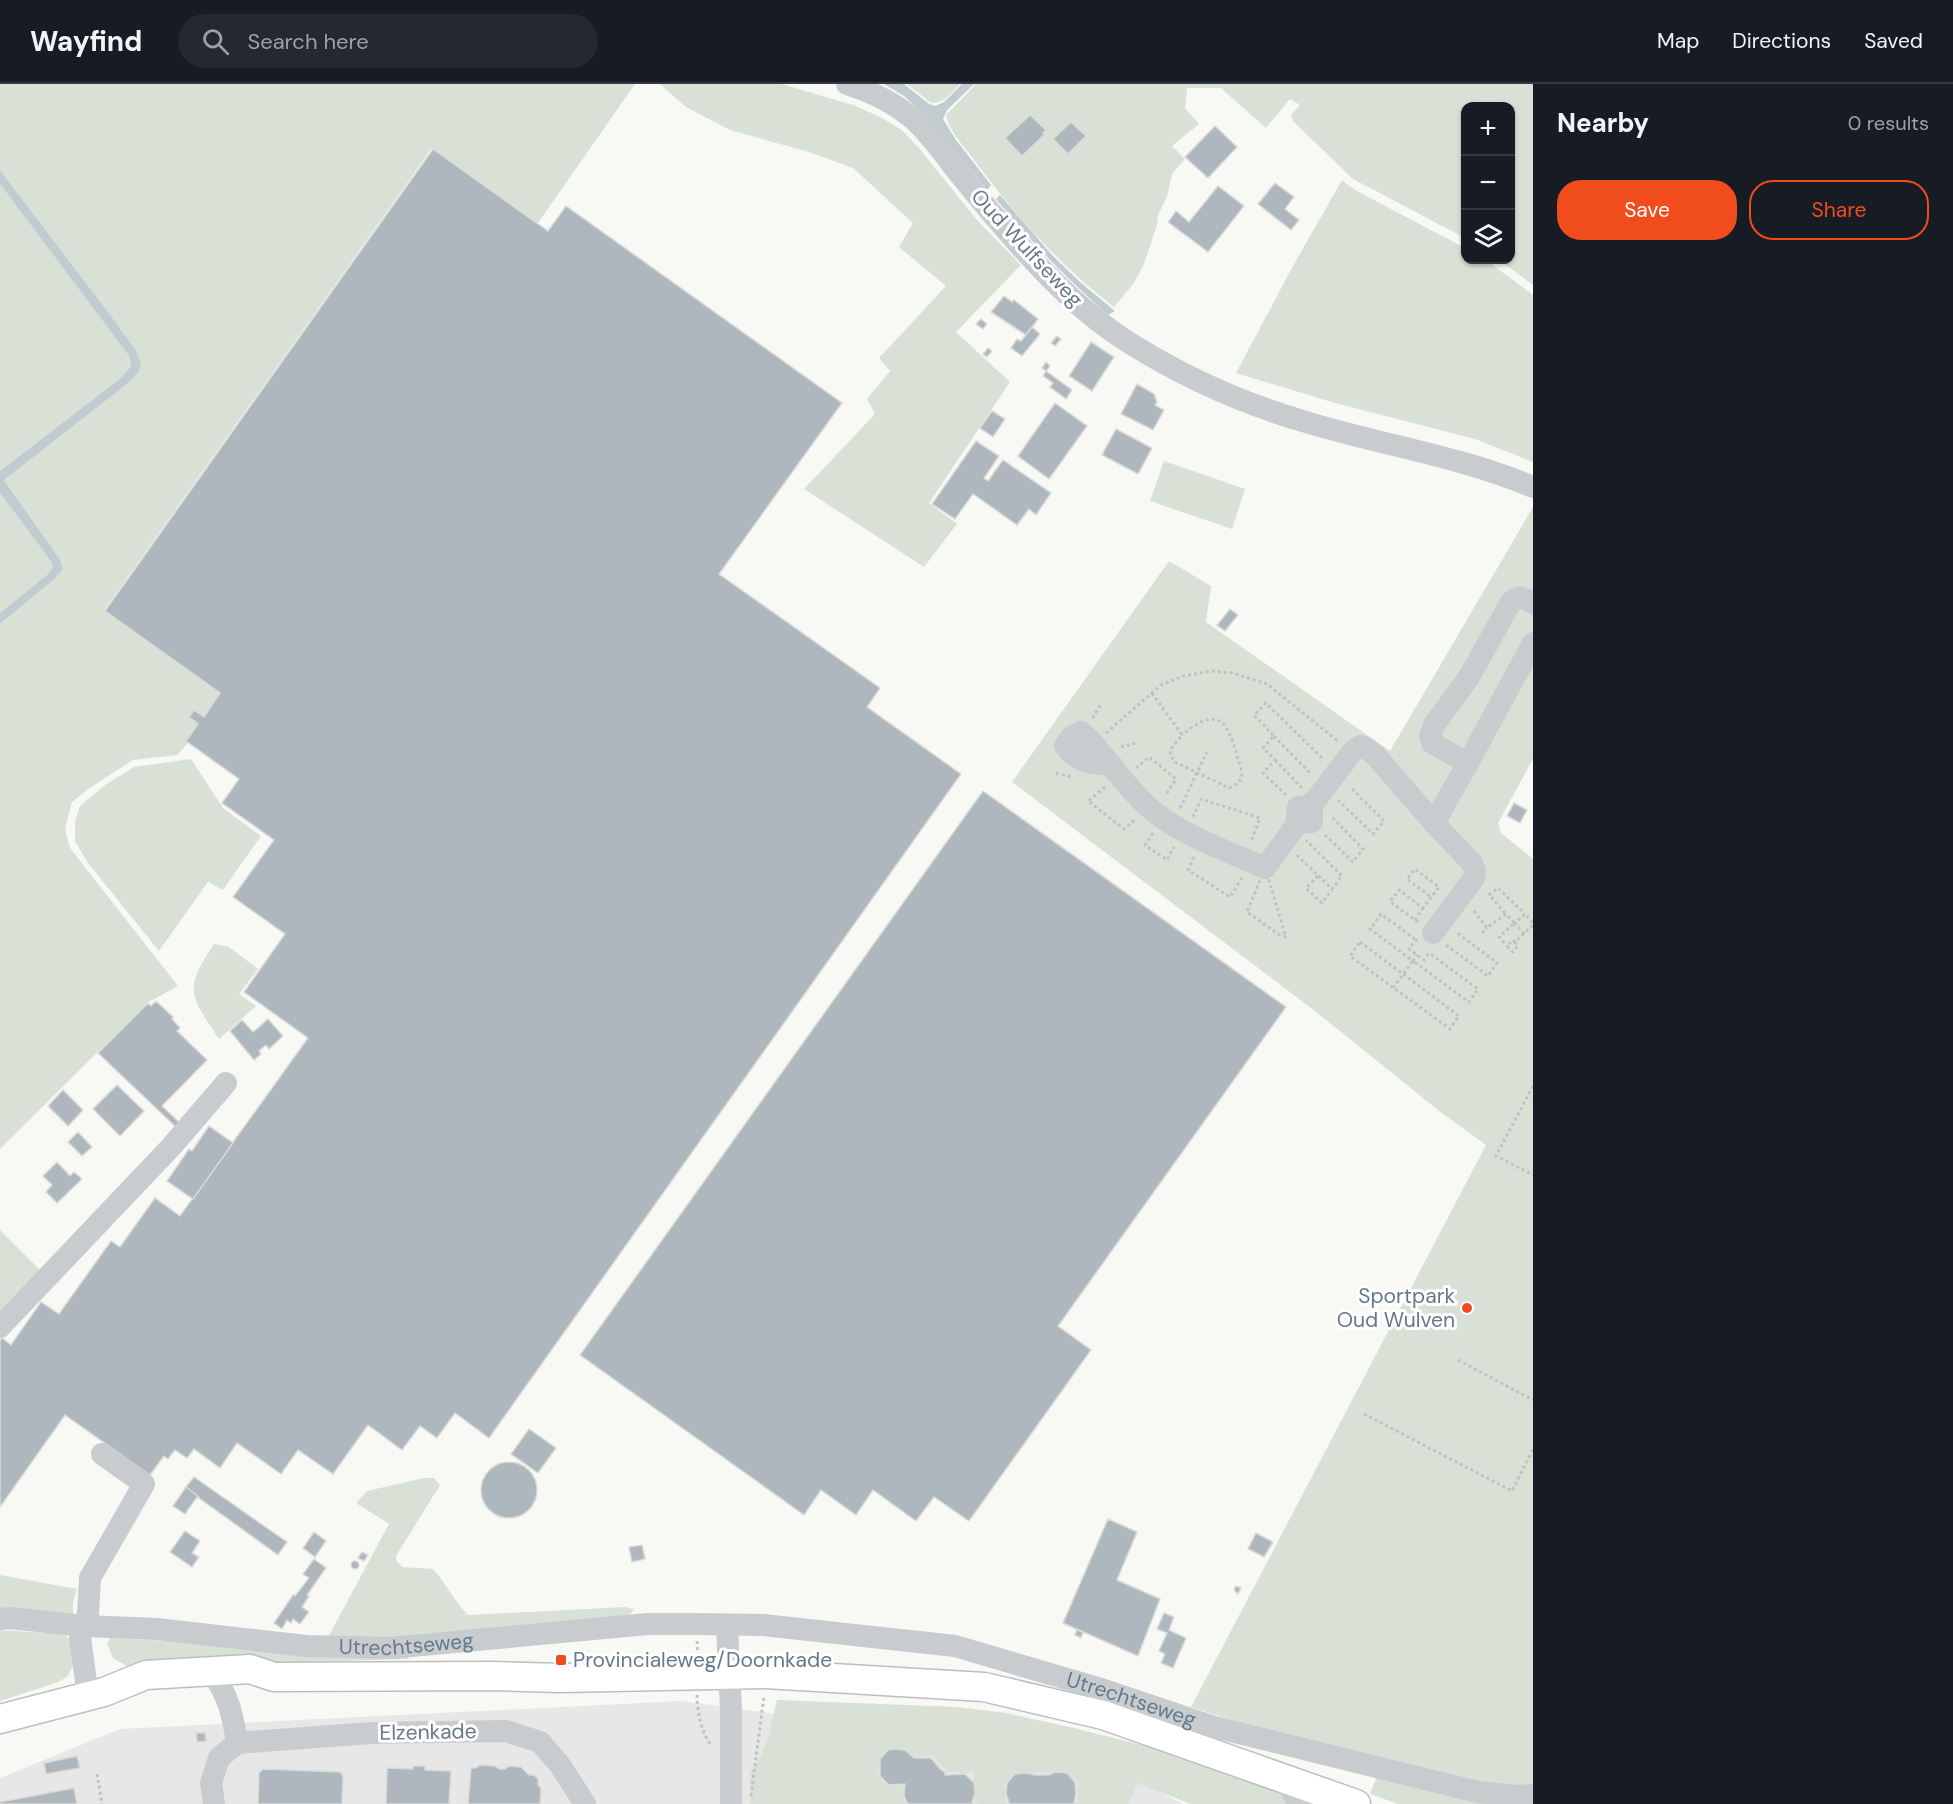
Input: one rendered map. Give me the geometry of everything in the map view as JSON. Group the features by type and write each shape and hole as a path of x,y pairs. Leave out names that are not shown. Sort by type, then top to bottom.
{"main road":[{"name":"Utrechtseweg","path":"0,1719 96,1694 146,1675 216,1679 250,1669 274,1677 561,1678 766,1674 984,1687 1103,1715 1356,1804"}],"street":[{"name":"Oud Wulfseweg","path":"847,84 876,95 913,119 929,135 1014,239 1055,282 1088,314 1148,354 1215,388 1295,418 1465,462 1504,474 1533,487"},
{"path":"1468,763 1432,743 1430,736 1434,725 1469,677 1511,602 1520,596 1533,603"},
{"path":"1434,823 1533,643"},
{"path":"1100,733 1118,773 1172,823 1254,863 1308,815 1352,752 1360,746 1366,748 1376,756 1475,870 1474,878 1427,938"},
{"path":"0,1327 171,1147 226,1083"},
{"path":"96,1694 94,1641 85,1626 90,1578 144,1484 102,1454"},
{"name":"Utrechtseweg","path":"0,1618 85,1626 157,1629 306,1646 390,1648 648,1624 763,1625 955,1646 1098,1688 1214,1727 1478,1792 1517,1796 1533,1795"},
{"path":"727,1626 731,1804"},
{"path":"214,1804 211,1783 219,1758 237,1743 232,1712 216,1679"},
{"name":"Elzenkade","path":"237,1743 370,1733 506,1731 540,1742 560,1765 585,1804"},
{"path":"1284,1778 1295,1797 1310,1804"}],"path":[{"path":"1100,733 1161,685 1183,676 1211,671 1241,675 1267,684 1352,752"},
{"path":"1152,693 1182,735"},
{"path":"1102,703 1093,716 1100,733 1122,748 1136,743"},
{"path":"1308,815 1311,774 1323,760 1266,703 1254,715 1311,774"},
{"path":"1214,719 1222,721 1227,727 1242,772 1242,778 1238,784 1228,788 1175,762 1170,754 1171,749 1182,735 1203,721 1214,719"},
{"path":"1274,736 1263,748 1275,760 1342,876 1322,903 1306,888 1318,876"},
{"path":"1207,752 1172,823 1188,870 1230,897 1254,863"},
{"path":"1172,823 1124,829 1088,801 1118,773 1149,757 1176,779 1172,823 1167,860 1145,845 1172,823 1201,799 1260,818 1247,912 1280,936 1286,937 1254,863"},
{"path":"1275,760 1263,773 1353,862 1363,849 1308,815"},
{"path":"1349,786 1384,821 1373,834 1308,815 1349,786"},
{"path":"1293,851 1332,890"},
{"path":"1427,938 1423,908 1439,887 1414,869 1407,879 1431,897"},
{"path":"1507,946 1513,940 1515,942 1524,934 1533,924 1498,888 1489,896 1524,934"},
{"path":"1423,908 1399,890 1390,902 1427,938 1478,989 1469,1002 1370,929 1381,914 1427,938 1488,976 1497,963 1455,931 1427,938"},
{"path":"1461,895 1488,928"},
{"path":"1482,933 1506,914"},
{"path":"1515,942 1518,946 1513,952 1499,938 1525,914"},
{"path":"1360,942 1403,974 1459,1016 1449,1029 1350,956 1360,942"},
{"path":"1394,988 1417,955"},
{"path":"1533,1086 1496,1156 1533,1175"},
{"path":"1458,1360 1533,1400"},
{"path":"1364,1414 1512,1491 1533,1449"},
{"path":"697,1624 697,1708 706,1739 732,1770"},
{"path":"750,1804 766,1674"},
{"path":"97,1774 102,1804"}],"shaded area":[{"path":"0,84 635,84 538,223 432,148 105,609 221,692 177,755 133,760 91,787 72,802 65,829 70,848 178,986 147,1003 0,1149 0,624 63,570 61,561 4,480 138,373 108,312 0,170"},
{"path":"660,84 782,84 856,106 882,118 903,131 977,220 1021,265 956,332 1010,382 929,503 957,524 924,567 804,489 875,414 867,399 890,371 879,358 946,286 899,247 913,223 853,168 809,152 730,130 686,107"},
{"path":"884,84 904,84 929,104 935,106 944,102 962,84 974,84 947,110 943,119 956,140 991,185 987,190 927,117 904,96"},
{"path":"907,84 960,84 944,100 931,103"},
{"path":"976,84 1533,84 1533,285 1504,264 1515,264 1515,102 1461,102 1461,236 1353,179 1293,121 1291,115 1300,105 1290,99 1266,128 1221,88 1187,88 1185,108 1199,124 1172,146 1185,159 1172,174 1167,197 1158,215 1144,264 1134,283 1114,307 1074,274 1038,237 960,142 946,115"},
{"path":"0,170 108,312 136,351 141,364 138,373 128,383 4,480 61,561 63,570 0,624 0,613 48,574 53,567 0,493 0,471 122,377 131,366 129,356 0,184"},
{"path":"1342,180 1355,190 1461,246 1461,264 1491,264 1533,295 1533,462 1475,439 1335,403 1236,373"},
{"path":"0,184 129,356 131,366 122,377 0,471"},
{"path":"1000,195 1053,256 1115,311 1108,315 1064,274 996,199"},
{"path":"1164,461 1245,489 1232,529 1150,501"},
{"path":"0,493 53,567 48,574 0,613"},
{"path":"1533,507 1533,759 1498,823 1501,833 1533,859 1533,1790 1494,1788 1244,1724 1191,1707 1486,1145 1438,1110 1315,1011 1012,782 1169,561 1211,586 1206,622 1390,751"},
{"path":"191,759 223,808 261,836 223,890 208,882 159,951 88,863 75,841 75,821 80,806 105,785 134,767"},
{"path":"214,944 229,947 258,969 239,994 256,1006 219,1039 196,1002 194,992 198,972"},
{"path":"0,1230 43,1273 0,1320"},
{"path":"424,1478 434,1478 440,1485 396,1556 397,1562 403,1567 433,1569 468,1615 625,1607 634,1609 628,1618 408,1639 327,1639 389,1524 356,1503 367,1491"},
{"path":"0,1575 77,1589 73,1602 73,1614 0,1611"},
{"path":"0,1630 64,1634 72,1642 73,1666 67,1677 56,1683 0,1701"},
{"path":"110,1638 405,1653 409,1659 129,1667 113,1658 107,1644"},
{"path":"777,1700 958,1707 1006,1713 1214,1763 1310,1804 1190,1804 1138,1783 1128,1804 1075,1804 1078,1800 1077,1781 1067,1772 1015,1773 1005,1784 1006,1804 978,1804 975,1802 974,1773 948,1772 932,1756 914,1757 905,1749 887,1749 879,1758 878,1775 887,1786 904,1786 903,1799 907,1804 750,1804 750,1772 761,1757"},
{"path":"682,1701 1101,1759 1183,1804 0,1804 0,1778 120,1729"},
{"path":"1378,1774 1533,1804 1398,1804 1370,1794"}],"building":[{"path":"1030,115 1046,130 1044,135 1022,156 1005,138"},
{"path":"1071,122 1086,136 1068,154 1053,139"},
{"path":"1215,126 1237,147 1208,178 1185,157"},
{"path":"433,149 548,231 566,206 842,403 719,574 880,688 867,707 961,774 489,1438 455,1413 437,1438 420,1426 402,1450 368,1425 333,1474 298,1450 281,1474 237,1443 220,1468 194,1449 187,1458 175,1450 168,1459 164,1456 150,1475 65,1415 0,1507 0,1341 2,1338 11,1345 41,1302 59,1314 111,1241 120,1247 155,1198 180,1216 308,1038 244,992 285,934 233,897 274,840 222,803 239,779 186,741 198,724 189,717 194,710 204,717 220,693 105,611"},
{"path":"1275,183 1294,197 1285,209 1299,220 1291,230 1258,204"},
{"path":"1218,186 1244,206 1208,252 1168,222 1176,211 1189,222"},
{"path":"1004,296 1012,302 1014,300 1038,319 1026,335 991,312"},
{"path":"981,319 987,324 983,329 976,324"},
{"path":"1032,327 1040,334 1022,356 1011,348 1017,339 1021,341"},
{"path":"1057,336 1061,339 1055,346 1051,343"},
{"path":"1091,342 1114,357 1092,391 1069,376"},
{"path":"988,348 992,351 987,357 983,354"},
{"path":"1046,362 1050,366 1046,371 1042,368"},
{"path":"1046,371 1072,390 1066,399 1050,387 1053,383 1043,376"},
{"path":"1137,384 1154,394 1157,402 1155,405 1164,410 1153,430 1121,414"},
{"path":"1055,403 1087,426 1049,479 1018,456"},
{"path":"992,411 1005,419 993,437 980,428"},
{"path":"1116,429 1152,448 1138,474 1102,455"},
{"path":"976,441 999,456 984,478 988,481 1003,460 1051,493 1036,515 1029,509 1017,525 973,494 955,519 932,504"},
{"path":"1230,609 1238,615 1225,631 1217,625"},
{"path":"983,791 1286,1007 1058,1326 1091,1350 969,1521 934,1497 916,1521 873,1490 856,1515 821,1490 804,1515 580,1355"},
{"path":"1514,803 1527,810 1520,823 1507,816"},
{"path":"156,1001 173,1017 172,1019 180,1028 177,1031 207,1060 162,1106 183,1126 179,1130 98,1053 148,1003 151,1006"},
{"path":"268,1019 283,1036 269,1049 266,1045 254,1060 230,1031 242,1020 253,1032"},
{"path":"117,1085 144,1111 120,1136 93,1109"},
{"path":"63,1090 83,1110 68,1126 48,1106"},
{"path":"209,1126 233,1143 193,1199 167,1181 189,1149 192,1151"},
{"path":"78,1132 92,1147 82,1156 68,1142"},
{"path":"57,1162 70,1176 74,1172 82,1179 57,1203 46,1192 52,1185 43,1176"},
{"path":"529,1429 556,1448 538,1473 511,1454"},
{"path":"509,1462 520,1464 529,1470 535,1479 537,1490 535,1501 529,1510 520,1516 509,1518 498,1516 489,1510 483,1501 481,1490 483,1479 489,1470 498,1464"},
{"path":"194,1477 287,1542 278,1555 186,1487"},
{"path":"186,1487 199,1498 197,1497 185,1514 173,1506"},
{"path":"1108,1519 1137,1532 1117,1580 1160,1599 1138,1656 1063,1623"},
{"path":"185,1531 200,1541 192,1553 199,1557 192,1567 170,1552"},
{"path":"314,1532 326,1541 315,1557 303,1548"},
{"path":"1256,1533 1273,1542 1264,1557 1248,1549"},
{"path":"642,1545 645,1559 632,1562 629,1547"},
{"path":"362,1552 368,1555 364,1561 358,1558"},
{"path":"314,1559 326,1568 307,1595 309,1596 302,1607 309,1612 300,1624 293,1619 291,1623 287,1620 282,1629 274,1623 293,1595 295,1596 309,1578 303,1574"},
{"path":"355,1561 359,1565 355,1569 351,1565"},
{"path":"1236,1586 1241,1588 1238,1594 1234,1590"},
{"path":"1164,1613 1174,1617 1169,1630 1186,1638 1173,1668 1161,1663 1165,1654 1159,1651 1167,1633 1157,1629"},
{"path":"1077,1630 1083,1632 1081,1638 1075,1635"},
{"path":"196,1733 205,1733 206,1741 197,1742"},
{"path":"888,1750 905,1750 914,1758 931,1758 945,1772 945,1775 965,1774 974,1783 975,1794 972,1802 974,1804 909,1804 904,1795 905,1784 889,1785 880,1776 880,1759"},
{"path":"77,1756 80,1768 46,1774 44,1763"},
{"path":"480,1765 495,1766 499,1769 509,1766 521,1767 529,1775 534,1775 541,1788 540,1804 468,1804 471,1768"},
{"path":"413,1766 425,1766 425,1770 451,1771 449,1804 386,1804 387,1768 413,1769"},
{"path":"263,1769 340,1772 343,1776 342,1804 258,1804 259,1773"},
{"path":"1056,1772 1067,1773 1075,1782 1074,1804 1007,1804 1009,1802 1006,1794 1007,1783 1015,1774 1048,1775"},
{"path":"74,1788 77,1804 0,1804 0,1802"}],"place":[{"name":"Sportpark Oud Wulven","path":"1467,1308"},
{"name":"Provincialeweg/Doornkade","path":"561,1660"}]}
